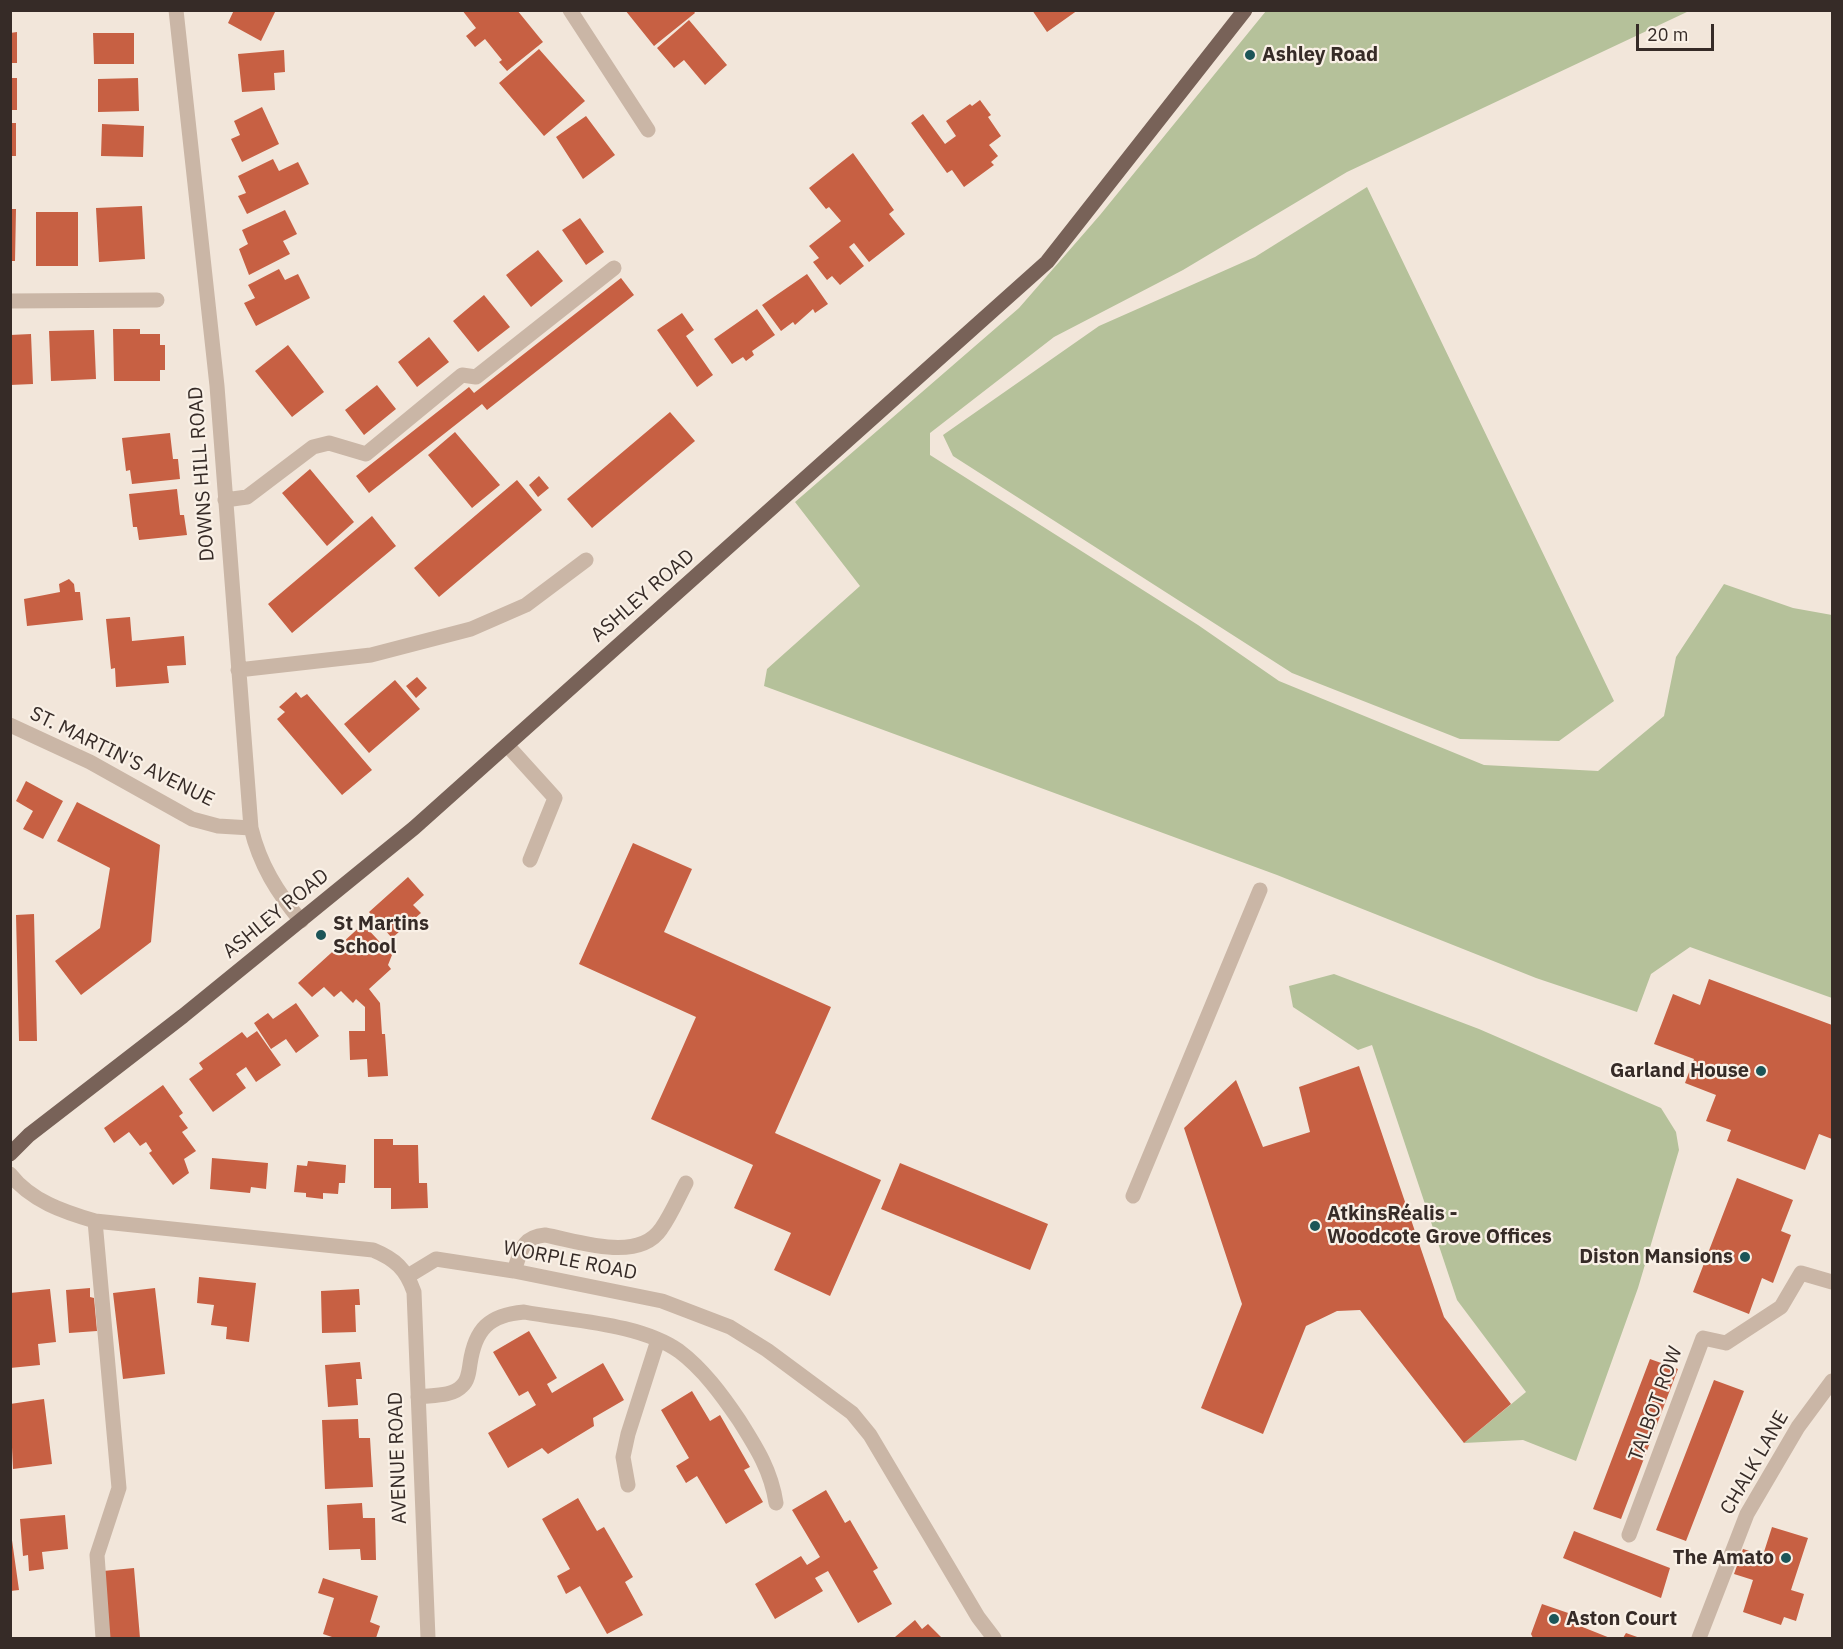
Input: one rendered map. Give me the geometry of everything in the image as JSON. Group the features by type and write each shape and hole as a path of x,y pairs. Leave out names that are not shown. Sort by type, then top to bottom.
{"main road":[{"name":"ASHLEY ROAD","path":"10,1154 30,1135 301,921 414,828 1047,262 1245,10"}],"street":[{"name":"DOWNS HILL ROAD","path":"176,10 217,386 251,828 257,851 278,892 301,921"},
{"path":"570,10 648,130"},
{"path":"225,500 247,497 313,447 329,443 366,454 462,375 476,377 614,268"},
{"path":"10,301 157,300"},
{"path":"238,670 371,655 471,628 526,605 586,560"},
{"name":"ST. MARTIN'S AVENUE","path":"10,725 90,762 192,819 218,826 251,828"},
{"path":"507,745 555,798 530,860"},
{"path":"1134,1196 1260,890"},
{"path":"10,1174 37,1197 62,1212 94,1221 373,1250 400,1265 408,1276"},
{"path":"514,1271 524,1242 534,1236 546,1235 616,1247 636,1246 653,1238 661,1230 686,1183"},
{"path":"94,1221 119,1488 97,1555 103,1638"},
{"name":"WORPLE ROAD","path":"408,1276 436,1259 514,1271 662,1301 730,1327 852,1413 870,1435 978,1617 994,1638"},
{"name":"TALBOT ROW","path":"1629,1535 1703,1338 1726,1343 1781,1306 1801,1273 1833,1282"},
{"name":"AVENUE ROAD","path":"408,1276 414,1292 428,1638"},
{"path":"417,1397 452,1393 463,1386 468,1375 474,1342 495,1318 508,1314 524,1312 613,1328 658,1340 692,1363 727,1402 761,1454 772,1480 776,1503"},
{"path":"628,1485 623,1456 658,1340"},
{"name":"CHALK LANE","path":"1699,1638 1746,1514 1798,1427 1833,1382"}],"green space":[{"path":"1266,11 1689,11 1347,172 1183,270 1054,337 930,433 930,455 1198,625 1279,681 1484,765 1598,771 1664,716 1676,657 1724,584 1793,608 1832,615 1832,998 1690,947 1651,974 1637,1012 1536,978 1277,875 764,686 767,669 860,586 795,502 1019,308 1100,215"},
{"path":"1367,187 1614,701 1559,741 1460,739 1292,673 953,456 943,435 1099,326 1255,257"},
{"path":"1334,974 1479,1029 1661,1108 1676,1132 1679,1150 1638,1288 1576,1461 1523,1440 1464,1443 1526,1392 1457,1300 1372,1045 1358,1050 1293,1007 1289,986"}],"building":[{"path":"234,10 276,10 261,41 228,23"},
{"path":"462,10 517,10 543,42 507,71 499,62 502,60 485,39 475,47 466,36 476,28"},
{"path":"625,10 693,10 695,13 654,46"},
{"path":"1032,10 1078,10 1047,32"},
{"path":"689,20 727,65 705,85 684,60 674,68 657,48"},
{"path":"17,32 17,63 10,63 10,33"},
{"path":"93,33 134,33 134,64 94,64"},
{"path":"539,49 585,101 544,136 499,83"},
{"path":"284,50 285,72 274,73 275,90 242,92 238,54"},
{"path":"10,78 17,78 17,110 10,110"},
{"path":"138,78 139,111 98,112 98,79"},
{"path":"980,100 991,115 988,117 1001,136 989,145 998,156 991,162 994,165 964,187 952,170 947,173 911,123 923,114 945,144 956,136 946,121 970,104 972,106"},
{"path":"262,107 279,144 242,162 231,139 240,135 234,121"},
{"path":"586,116 615,155 583,179 556,137"},
{"path":"10,123 16,123 16,156 10,156"},
{"path":"102,124 144,126 143,157 101,156"},
{"path":"853,153 894,210 889,214 905,234 869,262 854,243 849,247 864,266 840,285 832,276 827,280 813,262 819,258 809,246 841,221 829,207 826,209 809,188"},
{"path":"273,159 279,171 298,162 309,184 247,214 238,196 246,193 238,176"},
{"path":"142,206 145,259 99,262 96,208"},
{"path":"10,209 16,209 15,261 10,261"},
{"path":"285,210 297,234 283,241 290,254 249,275 239,249 248,244 242,230"},
{"path":"36,212 78,212 78,266 36,266"},
{"path":"580,218 604,252 586,265 562,230"},
{"path":"538,250 563,281 531,307 506,275"},
{"path":"279,269 285,280 298,274 310,298 256,326 244,303 255,298 248,285"},
{"path":"807,274 828,304 815,313 813,309 795,325 793,322 781,331 762,305"},
{"path":"621,278 634,295 487,410 482,404 369,493 356,476 469,387 474,393"},
{"path":"484,295 510,327 478,352 453,321"},
{"path":"757,309 775,335 752,351 754,355 746,361 743,357 732,364 714,339"},
{"path":"682,313 694,330 686,336 713,375 697,387 657,330"},
{"path":"113,329 140,329 140,334 160,334 160,345 165,345 165,370 160,370 160,381 114,381"},
{"path":"94,330 96,379 51,381 49,331"},
{"path":"31,334 33,384 10,385 10,335"},
{"path":"429,337 449,362 417,387 398,362"},
{"path":"288,345 324,392 292,417 255,371"},
{"path":"377,385 396,409 364,435 345,410"},
{"path":"670,412 695,441 592,528 567,499"},
{"path":"455,432 500,485 472,508 428,455"},
{"path":"170,433 173,459 178,459 180,479 132,484 130,470 126,471 122,438"},
{"path":"310,469 354,522 327,546 282,493"},
{"path":"539,476 549,488 538,497 529,485"},
{"path":"517,480 542,510 439,597 414,568"},
{"path":"177,489 180,515 184,515 187,535 139,540 137,527 133,527 129,494"},
{"path":"372,516 396,546 292,633 268,604"},
{"path":"69,579 74,584 75,592 80,592 83,620 27,626 24,599 60,592 59,584"},
{"path":"130,617 132,641 184,636 186,665 167,666 169,683 116,687 115,668 111,669 106,619"},
{"path":"417,677 427,688 416,698 406,686"},
{"path":"395,680 420,709 369,753 344,724"},
{"path":"296,692 301,698 307,694 372,770 342,795 277,719 285,712 279,707"},
{"path":"26,781 63,801 43,839 23,829 33,811 16,801"},
{"path":"77,802 160,845 151,942 81,995 55,961 100,928 110,868 57,841"},
{"path":"633,843 692,869 664,932 831,1007 775,1133 881,1180 830,1296 774,1270 791,1233 734,1208 753,1165 651,1119 696,1017 579,964"},
{"path":"408,877 424,895 413,905 421,913 392,938 369,912"},
{"path":"34,914 37,1041 19,1041 16,915"},
{"path":"363,924 392,955 388,965 391,969 369,989 380,1003 388,1076 368,1077 367,1059 350,1060 349,1031 365,1031 365,1007 356,999 353,1003 341,991 334,997 324,987 312,997 298,983"},
{"name":"Garland House","path":"1709,979 1832,1025 1832,1139 1819,1134 1805,1170 1727,1141 1731,1130 1706,1121 1716,1095 1685,1083 1694,1059 1654,1044 1673,994 1700,1005"},
{"path":"296,1003 319,1036 296,1053 286,1039 271,1049 254,1023 268,1013 273,1019"},
{"path":"257,1031 281,1065 256,1082 246,1067 236,1074 246,1088 213,1112 189,1079 203,1069 199,1063 242,1032 247,1038"},
{"name":"AtkinsRéalis - Woodcote Grove Offices","path":"1359,1066 1444,1317 1511,1404 1464,1443 1360,1310 1337,1311 1306,1326 1263,1434 1201,1408 1242,1304 1184,1128 1236,1080 1263,1147 1310,1132 1299,1087"},
{"path":"163,1085 183,1113 179,1116 188,1128 182,1132 196,1151 184,1159 189,1173 173,1185 149,1153 152,1151 146,1142 140,1146 129,1132 114,1143 104,1128"},
{"path":"374,1139 393,1139 393,1145 418,1145 419,1183 427,1183 428,1208 391,1209 391,1188 374,1188"},
{"path":"212,1158 268,1163 266,1189 251,1187 250,1193 210,1189"},
{"path":"308,1161 346,1165 345,1183 339,1183 338,1194 323,1193 323,1199 306,1197 306,1193 294,1192 297,1165 307,1166"},
{"path":"900,1163 1048,1224 1030,1270 881,1209"},
{"name":"Diston Mansions","path":"1737,1178 1793,1200 1781,1231 1791,1235 1773,1283 1762,1278 1749,1314 1693,1292"},
{"path":"199,1277 256,1283 249,1342 226,1339 227,1327 211,1325 214,1305 197,1303"},
{"path":"90,1288 90,1297 94,1298 97,1331 69,1333 66,1290"},
{"path":"155,1288 165,1374 123,1379 113,1293"},
{"path":"50,1289 56,1342 38,1344 40,1365 10,1368 10,1293"},
{"path":"359,1289 360,1305 355,1305 356,1332 322,1333 321,1291"},
{"path":"529,1331 557,1378 547,1384 552,1393 603,1363 624,1400 593,1418 594,1426 548,1454 542,1448 508,1468 488,1433 536,1405 528,1391 519,1396 493,1352"},
{"path":"1650,1359 1678,1369 1621,1519 1593,1509"},
{"path":"360,1362 362,1379 356,1379 358,1405 328,1407 325,1365"},
{"path":"1714,1380 1744,1391 1686,1541 1656,1530"},
{"path":"692,1391 710,1421 720,1415 750,1467 744,1470 763,1502 726,1524 697,1476 686,1483 676,1466 689,1458 661,1410"},
{"path":"44,1399 52,1464 13,1469 10,1404"},
{"path":"358,1419 359,1438 370,1438 373,1487 325,1489 322,1420"},
{"path":"826,1490 845,1523 850,1520 878,1568 873,1571 892,1604 858,1623 828,1571 815,1578 823,1591 775,1619 755,1584 801,1556 807,1565 820,1557 792,1510"},
{"path":"578,1498 597,1531 604,1527 633,1577 625,1582 643,1615 607,1634 580,1586 566,1594 557,1576 570,1569 542,1519"},
{"path":"362,1503 363,1518 375,1518 376,1560 361,1560 360,1549 329,1550 327,1505"},
{"path":"65,1515 68,1549 42,1552 44,1569 29,1571 28,1555 23,1556 20,1519"},
{"path":"10,1526 19,1590 10,1591"},
{"path":"1772,1527 1808,1538 1791,1590 1804,1594 1796,1621 1784,1617 1781,1625 1743,1612 1753,1580 1734,1574 1743,1549 1763,1555"},
{"path":"1574,1531 1670,1568 1661,1598 1563,1558"},
{"path":"134,1568 140,1638 109,1638 103,1571"},
{"path":"323,1578 378,1596 370,1622 380,1626 376,1638 335,1638 323,1634 334,1598 318,1593"},
{"name":"Aston Court","path":"1542,1604 1574,1615 1570,1622 1610,1638 1533,1638 1531,1634"},
{"path":"915,1620 922,1629 928,1624 942,1638 895,1637"},
{"name":"Aston Court","path":"1626,1633 1640,1638 1623,1638"}],"place":[{"name":"Ashley Road","path":"1250,55"},
{"name":"St Martins School","path":"321,935"},
{"name":"Garland House","path":"1761,1071"},
{"name":"AtkinsRéalis - Woodcote Grove Offices","path":"1315,1226"},
{"name":"Diston Mansions","path":"1745,1257"},
{"name":"The Amato","path":"1786,1558"},
{"name":"Aston Court","path":"1554,1619"}]}
